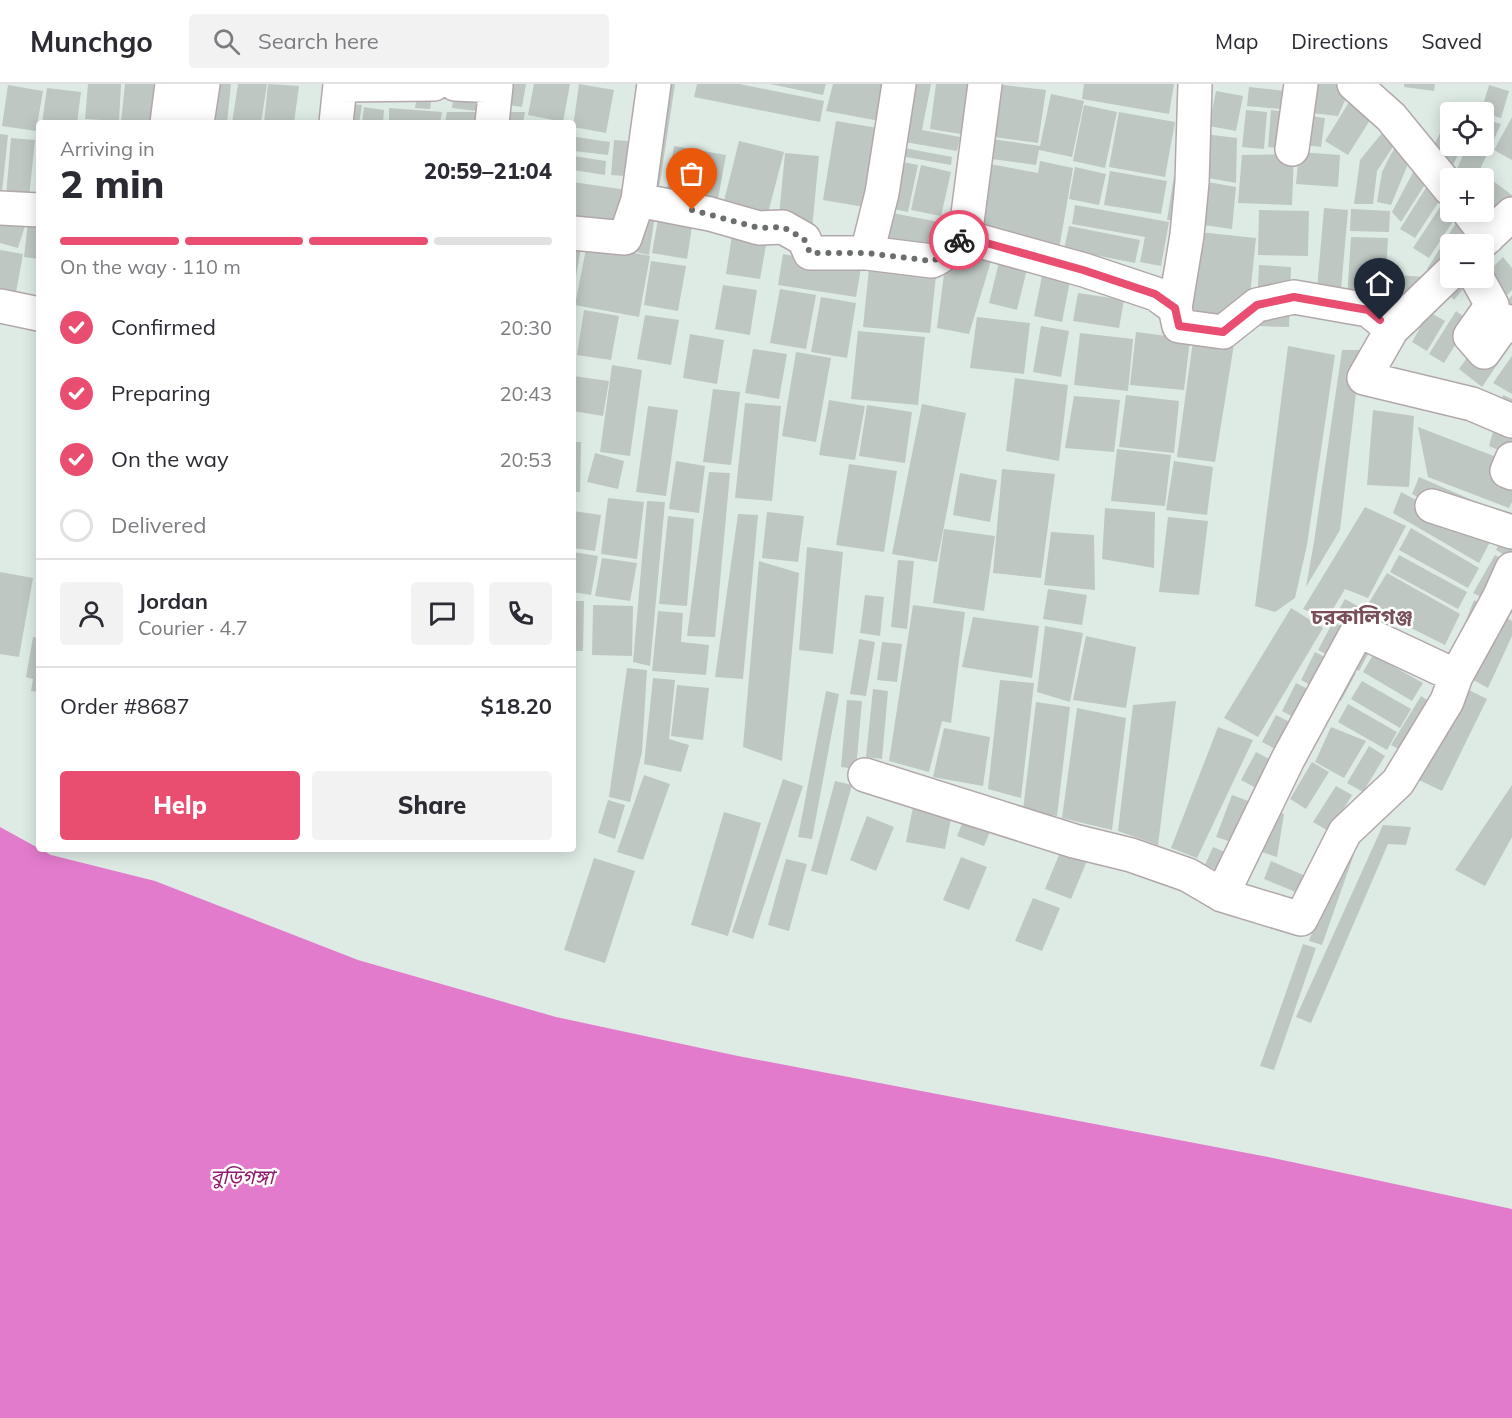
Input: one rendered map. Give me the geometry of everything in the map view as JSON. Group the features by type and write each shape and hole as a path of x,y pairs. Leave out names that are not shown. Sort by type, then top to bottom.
{"street":[{"path":"167,120 172,84"},
{"path":"197,120 203,84"},
{"path":"336,120 340,85 434,84"},
{"path":"455,84 496,86 492,120"},
{"path":"576,233 625,238 638,200 654,84"},
{"path":"867,253 882,193 899,84"},
{"path":"965,237 984,84"},
{"path":"1195,84 1192,182 1187,235 1175,308 1179,326 1223,332 1257,305 1294,297 1368,310 1397,325"},
{"path":"1292,149 1301,84"},
{"path":"1354,84 1391,117 1440,177"},
{"path":"638,200 710,214 759,228 783,227 804,239 810,253 867,253 932,261 941,257 955,242 965,237 1083,270 1155,294 1175,308"},
{"path":"0,208 36,210"},
{"path":"1491,234 1512,214"},
{"path":"1440,283 1397,325 1364,378 1472,404 1512,421"},
{"path":"1483,288 1492,305 1470,336 1484,352 1506,321 1512,326"},
{"path":"0,306 36,313"},
{"path":"1512,459 1507,471 1512,473"},
{"path":"1432,506 1512,532"},
{"path":"865,775 1074,841 1131,855 1188,875 1222,895 1301,919 1345,832 1398,782 1447,700 1456,676 1499,598 1512,569"},
{"path":"1222,895 1288,759 1358,630 1456,676"}],"water":[{"name":"বুড়িগঙ্গা","path":"0,827 36,847 36,852 46,852 155,881 358,960 556,1017 738,1056 1273,1158 1512,1209 1512,1418 0,1418"}],"building":[{"path":"88,84 121,84 119,120 85,119"},
{"path":"125,84 158,84 156,120 121,120"},
{"path":"209,84 231,84 227,120 205,120"},
{"path":"238,84 267,84 261,120 232,120"},
{"path":"268,84 299,86 294,120 264,120"},
{"path":"419,84 434,84 430,109 415,108"},
{"path":"455,84 480,84 477,111 452,108"},
{"path":"485,84 526,84 522,107 482,101"},
{"path":"534,84 570,84 563,120 528,115"},
{"path":"579,84 614,90 606,133 576,128 576,120 574,120"},
{"path":"660,84 675,84 649,255 636,252"},
{"path":"697,84 739,84 824,101 820,122 694,97"},
{"path":"770,84 826,84 823,95"},
{"path":"833,84 893,84 885,122 826,111"},
{"path":"903,84 931,84 922,130 960,137 957,151 893,140"},
{"path":"936,84 968,84 961,134 930,129"},
{"path":"996,84 1046,90 1038,143 980,135"},
{"path":"1084,84 1174,84 1169,114 1082,99"},
{"path":"1306,84 1348,84 1351,87 1338,116 1302,112"},
{"path":"1404,84 1435,84 1434,91 1404,87"},
{"path":"8,85 43,91 38,120 36,120 36,131 2,126"},
{"path":"1489,85 1509,91 1501,118 1494,116 1494,102 1484,102"},
{"path":"1249,87 1295,92 1292,110 1247,106"},
{"path":"47,88 81,92 77,120 42,120"},
{"path":"1216,91 1243,96 1236,131 1209,126"},
{"path":"1051,94 1084,101 1072,157 1039,150 1036,165 976,157 978,137 1040,146"},
{"path":"1354,94 1377,109 1348,155 1325,141"},
{"path":"341,103 362,105 360,120 338,120"},
{"path":"1084,105 1117,112 1105,168 1073,161"},
{"path":"364,107 384,110 383,120 362,120"},
{"path":"389,108 442,112 441,120 389,120"},
{"path":"1246,110 1267,112 1264,149 1242,147"},
{"path":"1271,110 1293,113 1289,149 1268,147"},
{"path":"447,112 525,112 524,120 446,120"},
{"path":"1119,112 1175,122 1165,177 1109,167"},
{"path":"1301,115 1325,118 1321,147 1297,144"},
{"path":"1512,117 1512,160 1494,150"},
{"path":"836,121 884,129 870,208 823,200"},
{"path":"1391,122 1400,136 1377,171 1373,204 1354,204 1360,160"},
{"path":"1494,122 1501,124 1494,139"},
{"path":"1179,131 1237,138 1236,183 1175,172"},
{"path":"1440,133 1440,156 1457,156 1452,168 1440,168 1428,157"},
{"path":"0,134 8,135 2,192 0,192"},
{"path":"576,137 610,142 608,155 576,151"},
{"path":"11,138 35,140 29,198 6,196"},
{"path":"1401,139 1413,152 1391,205 1377,202 1382,172"},
{"path":"614,140 628,141 625,176 611,175"},
{"path":"739,141 784,152 768,213 724,201"},
{"path":"674,146 726,155 717,204 666,196"},
{"path":"894,146 952,157 951,165 895,155"},
{"path":"1299,152 1340,155 1338,187 1296,184"},
{"path":"785,153 819,156 811,239 777,236"},
{"path":"1294,154 1292,205 1238,203 1242,155"},
{"path":"576,156 606,161 605,175 576,170"},
{"path":"1463,156 1486,156 1481,168 1457,168"},
{"path":"1420,159 1433,172 1401,222 1392,212"},
{"path":"893,160 918,165 908,212 883,207"},
{"path":"1040,161 1073,168 1059,249 966,228 979,162 1038,173"},
{"path":"921,165 951,172 941,216 911,210"},
{"path":"1075,167 1106,174 1099,205 1069,199"},
{"path":"1110,171 1167,181 1161,214 1104,205"},
{"path":"1434,175 1440,181 1440,200 1415,238 1400,229"},
{"path":"1174,176 1236,187 1232,229 1167,220"},
{"path":"576,182 627,190 620,235 576,228"},
{"path":"1494,182 1512,195 1494,211"},
{"path":"0,204 29,213 18,248 0,243"},
{"path":"1075,205 1169,222 1161,266 1140,262 1145,237 1072,224"},
{"path":"1440,207 1440,222 1452,222 1445,234 1440,234 1440,241 1429,258 1413,248"},
{"path":"660,208 694,214 687,259 652,253"},
{"path":"1324,208 1348,210 1341,290 1317,289"},
{"path":"1351,209 1390,211 1389,232 1350,231"},
{"path":"1259,210 1309,211 1308,256 1258,255"},
{"path":"882,211 944,223 937,258 876,246"},
{"path":"28,222 36,223 36,259 24,257"},
{"path":"1457,222 1472,222 1483,234 1449,234"},
{"path":"1069,226 1140,240 1135,263 1064,249"},
{"path":"733,229 768,234 760,279 726,274"},
{"path":"1189,231 1256,238 1247,324 1181,318"},
{"path":"1351,237 1388,238 1384,312 1346,314"},
{"path":"576,240 582,241 576,276"},
{"path":"587,244 650,256 639,317 576,305"},
{"path":"1440,248 1440,284 1427,269"},
{"path":"0,250 23,254 11,320 0,318"},
{"path":"947,251 991,261 969,334 937,328"},
{"path":"783,254 861,268 856,297 778,285"},
{"path":"1503,257 1512,268 1512,290 1505,297 1494,286 1494,266"},
{"path":"1000,258 1028,265 1017,310 989,303"},
{"path":"870,259 937,265 930,333 863,327"},
{"path":"651,261 686,266 678,311 644,305"},
{"path":"1259,265 1291,267 1289,327 1256,326"},
{"path":"1043,271 1071,276 1062,322 1034,316"},
{"path":"1392,275 1428,277 1391,313"},
{"path":"723,285 757,290 750,335 715,329"},
{"path":"1444,288 1464,288 1454,300"},
{"path":"780,289 816,295 806,349 770,343"},
{"path":"1078,293 1124,300 1119,328 1073,321"},
{"path":"1512,295 1512,343 1482,387 1459,369"},
{"path":"821,297 856,303 847,358 811,352"},
{"path":"584,310 619,316 611,360 577,355"},
{"path":"1456,311 1470,321 1444,363 1429,354"},
{"path":"1429,312 1445,321 1427,351 1412,342"},
{"path":"645,315 679,320 671,365 637,359"},
{"path":"977,317 1030,323 1024,374 970,368"},
{"path":"1041,326 1069,331 1061,377 1033,372"},
{"path":"858,331 925,337 918,405 851,399"},
{"path":"1136,332 1190,339 1184,390 1130,385"},
{"path":"1080,333 1133,339 1128,391 1074,385"},
{"path":"690,334 724,340 717,384 683,378"},
{"path":"1194,334 1235,338 1215,462 1177,457"},
{"path":"1288,346 1335,355 1307,545 1295,598 1275,612 1255,606"},
{"path":"753,349 787,354 779,399 745,393"},
{"path":"1342,350 1361,350 1340,530 1306,587 1314,542"},
{"path":"796,352 831,358 816,442 782,436"},
{"path":"1512,356 1512,394 1493,383"},
{"path":"612,365 642,370 630,456 600,452"},
{"path":"576,376 609,381 603,416 576,412"},
{"path":"1015,378 1068,385 1059,461 1006,451"},
{"path":"713,389 740,392 731,465 703,462"},
{"path":"1126,395 1179,401 1174,453 1119,447"},
{"path":"1503,395 1512,399 1512,456 1489,446"},
{"path":"1074,396 1120,400 1114,452 1065,448"},
{"path":"829,400 865,406 855,460 819,455"},
{"path":"745,403 781,406 772,501 735,498"},
{"path":"922,404 966,413 937,562 892,554"},
{"path":"867,405 912,412 905,463 859,456"},
{"path":"648,406 678,410 666,496 636,492"},
{"path":"1373,410 1414,416 1409,487 1367,485"},
{"path":"1418,427 1512,463 1512,502 1509,508 1428,477"},
{"path":"576,442 581,442 580,492 576,492"},
{"path":"1117,449 1171,455 1165,506 1111,501"},
{"path":"595,453 624,461 618,489 587,482"},
{"path":"676,461 705,466 699,513 669,509"},
{"path":"1174,461 1213,467 1207,515 1166,510"},
{"path":"849,464 897,471 884,552 836,545"},
{"path":"1002,469 1055,474 1041,578 993,573"},
{"path":"709,472 730,473 715,637 687,636"},
{"path":"960,473 997,480 990,522 953,515"},
{"path":"1419,477 1502,513 1488,531 1412,494"},
{"path":"1401,492 1491,540 1479,563 1393,513"},
{"path":"608,498 644,502 637,559 601,554"},
{"path":"647,501 665,502 650,666 633,662"},
{"path":"1365,507 1406,526 1368,598 1345,589 1327,619 1303,609"},
{"path":"1105,508 1155,512 1154,568 1102,559"},
{"path":"576,511 601,515 595,551 576,548"},
{"path":"767,512 804,516 798,562 762,558"},
{"path":"738,514 758,515 743,679 715,677"},
{"path":"668,516 694,519 687,606 659,604"},
{"path":"1512,516 1512,559 1496,550"},
{"path":"1168,517 1208,521 1199,595 1159,592"},
{"path":"1411,528 1479,568 1468,588 1399,550"},
{"path":"944,529 995,536 984,611 933,603"},
{"path":"1051,532 1094,535 1095,590 1044,585"},
{"path":"807,547 843,552 833,654 799,650"},
{"path":"576,552 598,556 591,595 576,592"},
{"path":"1399,555 1467,592 1458,609 1390,572"},
{"path":"1495,555 1512,564 1512,613 1473,593"},
{"path":"602,558 637,563 630,601 595,596"},
{"path":"898,560 914,561 907,629 891,627"},
{"path":"759,561 799,573 782,761 743,747"},
{"path":"0,572 33,578 19,657 0,654"},
{"path":"1387,573 1460,614 1445,645 1367,606"},
{"path":"1048,589 1087,595 1082,625 1043,619"},
{"path":"865,595 884,597 880,636 860,633"},
{"path":"1345,599 1384,621 1376,634 1337,613"},
{"path":"1474,600 1512,621 1512,636 1488,688 1448,666"},
{"path":"576,601 584,601 583,651 576,651"},
{"path":"593,605 633,606 632,656 592,655"},
{"path":"913,605 965,612 951,723 942,721 929,772 889,761"},
{"path":"1291,608 1323,628 1258,737 1224,718"},
{"path":"658,611 683,613 681,642 709,645 706,675 652,671"},
{"path":"973,617 1039,626 1032,678 962,667"},
{"path":"1333,622 1374,643 1359,671 1318,650"},
{"path":"1045,626 1083,633 1070,702 1037,692"},
{"path":"1086,636 1136,647 1126,708 1073,700"},
{"path":"33,637 36,638 36,692 31,691 33,679 26,677"},
{"path":"859,639 875,642 866,696 850,694"},
{"path":"882,642 902,644 897,682 877,680"},
{"path":"1315,652 1356,673 1341,701 1301,680"},
{"path":"1373,655 1423,683 1412,701 1363,672"},
{"path":"627,668 647,670 642,752 630,802 609,797"},
{"path":"653,678 675,680 669,739 689,745 681,772 644,764"},
{"path":"1000,680 1034,683 1021,798 988,789"},
{"path":"1362,681 1411,709 1400,728 1351,699"},
{"path":"1296,683 1337,704 1322,732 1282,711"},
{"path":"677,685 709,688 703,740 671,736"},
{"path":"1461,686 1487,699 1442,791 1415,778"},
{"path":"873,689 888,691 882,759 866,757"},
{"path":"826,691 839,694 812,839 798,837"},
{"path":"1421,696 1439,707 1410,755 1391,745"},
{"path":"847,700 862,701 856,769 841,767"},
{"path":"1176,701 1158,845 1118,831 1133,705"},
{"path":"1036,702 1070,707 1057,816 1023,810"},
{"path":"1348,704 1397,732 1387,750 1338,722"},
{"path":"1077,708 1126,718 1112,830 1062,818"},
{"path":"1276,715 1317,736 1302,763 1262,742"},
{"path":"1218,727 1253,740 1197,858 1171,848"},
{"path":"1331,727 1366,741 1344,778 1315,762"},
{"path":"944,728 990,737 983,786 933,777"},
{"path":"1369,746 1385,756 1363,792 1347,783"},
{"path":"1256,752 1296,773 1281,801 1241,780"},
{"path":"1312,762 1329,772 1306,809 1290,799"},
{"path":"644,775 670,784 643,860 617,852"},
{"path":"783,779 803,786 753,939 732,932"},
{"path":"835,781 852,785 827,875 811,871"},
{"path":"1512,785 1512,837 1485,886 1455,870"},
{"path":"1336,786 1352,795 1330,832 1313,822"},
{"path":"975,792 1002,803 984,846 957,836"},
{"path":"1232,795 1284,814 1277,857 1216,837"},
{"path":"608,800 625,805 615,839 598,833"},
{"path":"914,802 953,809 945,849 906,842"},
{"path":"724,812 761,823 728,936 691,925"},
{"path":"867,816 894,827 876,871 850,860"},
{"path":"1352,819 1365,823 1322,945 1309,941"},
{"path":"1383,825 1411,827 1406,845 1388,844 1311,1023 1296,1017"},
{"path":"1063,845 1089,856 1071,899 1045,889"},
{"path":"1213,847 1252,863 1245,881 1205,865"},
{"path":"961,857 987,867 969,910 943,900"},
{"path":"594,858 635,871 605,963 564,950"},
{"path":"786,859 807,864 789,931 768,925"},
{"path":"1271,861 1310,878 1303,895 1264,879"},
{"path":"1033,898 1060,908 1042,951 1015,941"},
{"path":"1303,944 1316,948 1274,1070 1260,1066"}],"way so far":[{"path":"692,210 759,228 783,227 804,239 810,253 867,253 932,261 941,257 959,240"}],"district":[{"name":"চরকালিগঞ্জ","path":"1362,616"}],"route":[{"path":"959,240 965,237 1083,270 1155,294 1175,308 1179,326 1223,332 1257,305 1294,297 1368,310 1380,320"}]}
